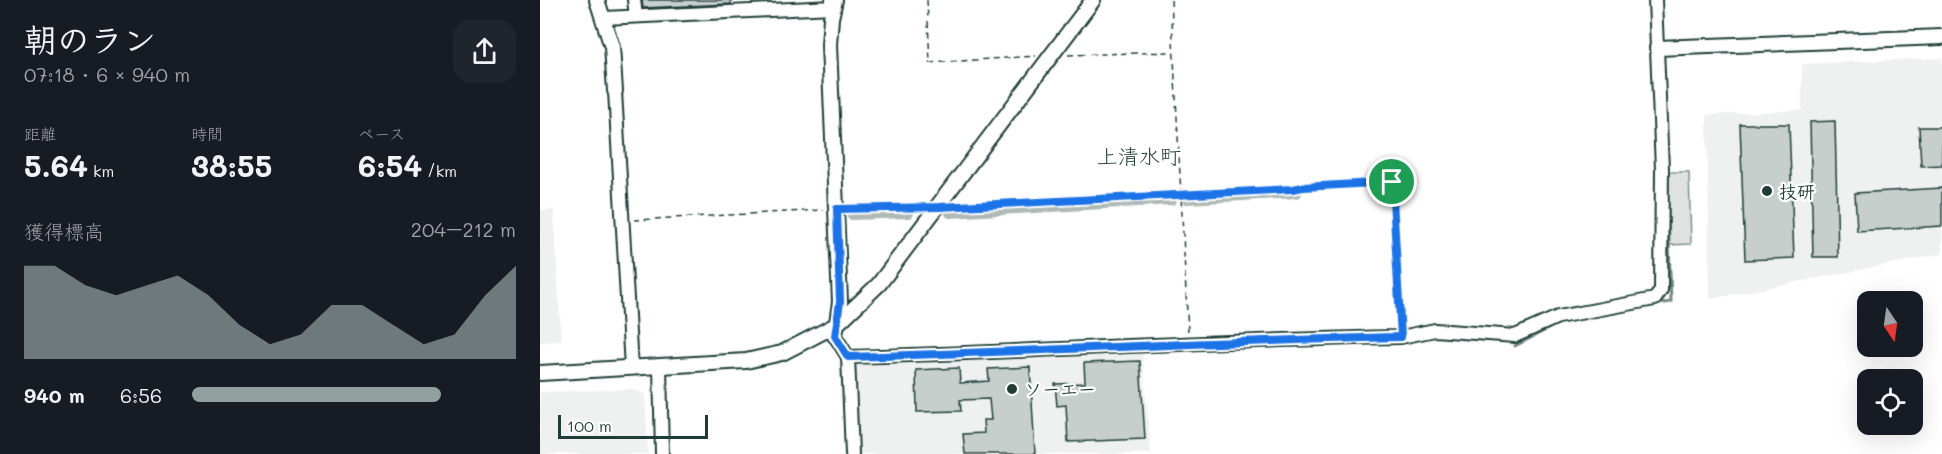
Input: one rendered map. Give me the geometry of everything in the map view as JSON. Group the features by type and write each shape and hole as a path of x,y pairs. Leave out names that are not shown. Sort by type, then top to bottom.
{"street":[{"path":"597,0 612,46 631,368"},
{"path":"634,0 636,16"},
{"path":"540,373 746,361 782,353 835,330 879,284 1093,0"},
{"path":"848,357 1401,337 1435,330 1515,336 1558,317 1655,299 1661,290 1662,169 1655,0"},
{"path":"604,18 731,6 833,2 830,45 840,302 835,330 848,357 852,454"},
{"path":"1657,48 1942,37"},
{"path":"660,366 662,454"}],"path":[{"path":"927,0 930,63 1052,55 1172,52"},
{"path":"1170,0 1189,343"},
{"path":"621,221 837,209 939,207 1392,182 1401,337"}],"shaded area":[{"path":"1942,58 1942,254 1710,299 1707,115 1802,110 1802,64"},
{"path":"1667,172 1689,172 1691,244 1669,245"},
{"path":"540,210 554,210 561,341 540,342"},
{"name":"ソーエー","path":"1142,352 1151,454 857,454 853,364"},
{"path":"633,389 645,394 648,454 540,454 540,392"}],"building":[{"path":"642,0 731,0 731,4 643,8"},
{"path":"1835,121 1838,257 1813,257 1810,122"},
{"name":"技研","path":"1740,124 1789,124 1794,258 1745,260"},
{"path":"1919,127 1942,127 1942,165 1921,166"},
{"path":"1942,188 1942,226 1857,231 1855,193"},
{"path":"1140,361 1145,439 1068,442 1066,405 1057,406 1055,384 1085,383 1084,363"},
{"path":"1030,367 1035,454 965,454 963,434 984,433 983,420 991,420 989,399 960,400 961,411 917,412 916,370 959,368 960,383 989,381 988,369"}],"waterway":[{"path":"1187,199 1297,193"},
{"path":"950,213 1172,200"},
{"path":"1653,305 1671,302 1668,210"},
{"path":"852,215 909,213"},
{"path":"1515,346 1561,322"},
{"path":"1093,341 1134,340"}],"place":[{"name":"技研","path":"1767,191"},
{"name":"ソーエー","path":"1012,389"}],"district":[{"name":"上清水町","path":"1139,155"}],"route":[{"path":"1392,182 1401,337 848,357 835,336 840,302 837,209 939,207 1392,182"}]}
